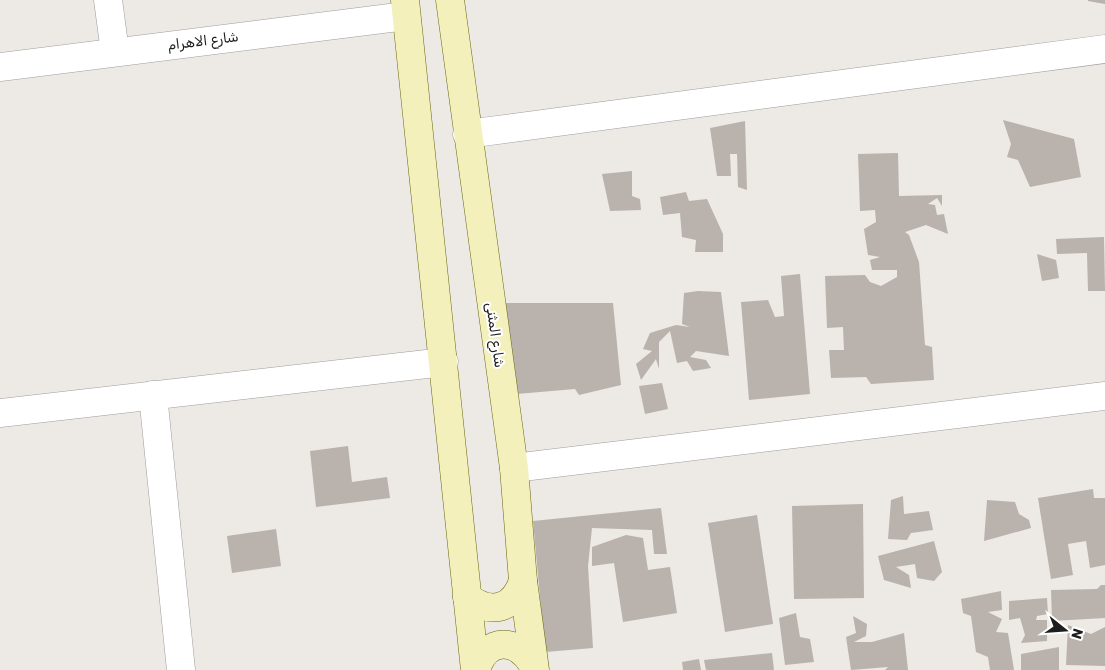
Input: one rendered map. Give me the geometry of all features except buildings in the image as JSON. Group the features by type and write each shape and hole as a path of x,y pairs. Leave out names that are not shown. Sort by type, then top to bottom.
{"main road":[{"name":"شارع المثنى","path":"450,0 514,468 523,581 534,668"},
{"path":"406,8 476,670"},
{"path":"467,597 477,604 489,608 501,607 511,601 519,592 523,581"},
{"path":"476,670 479,660 489,649 502,644 516,646 528,654 534,668"}],"street":[{"path":"108,0 115,52"},
{"name":"شارع الاهرام","path":"0,67 115,52 406,8"},
{"path":"467,134 1105,49"},
{"path":"0,414 444,362"},
{"path":"153,396 182,670"},
{"path":"514,468 1105,396"}]}
